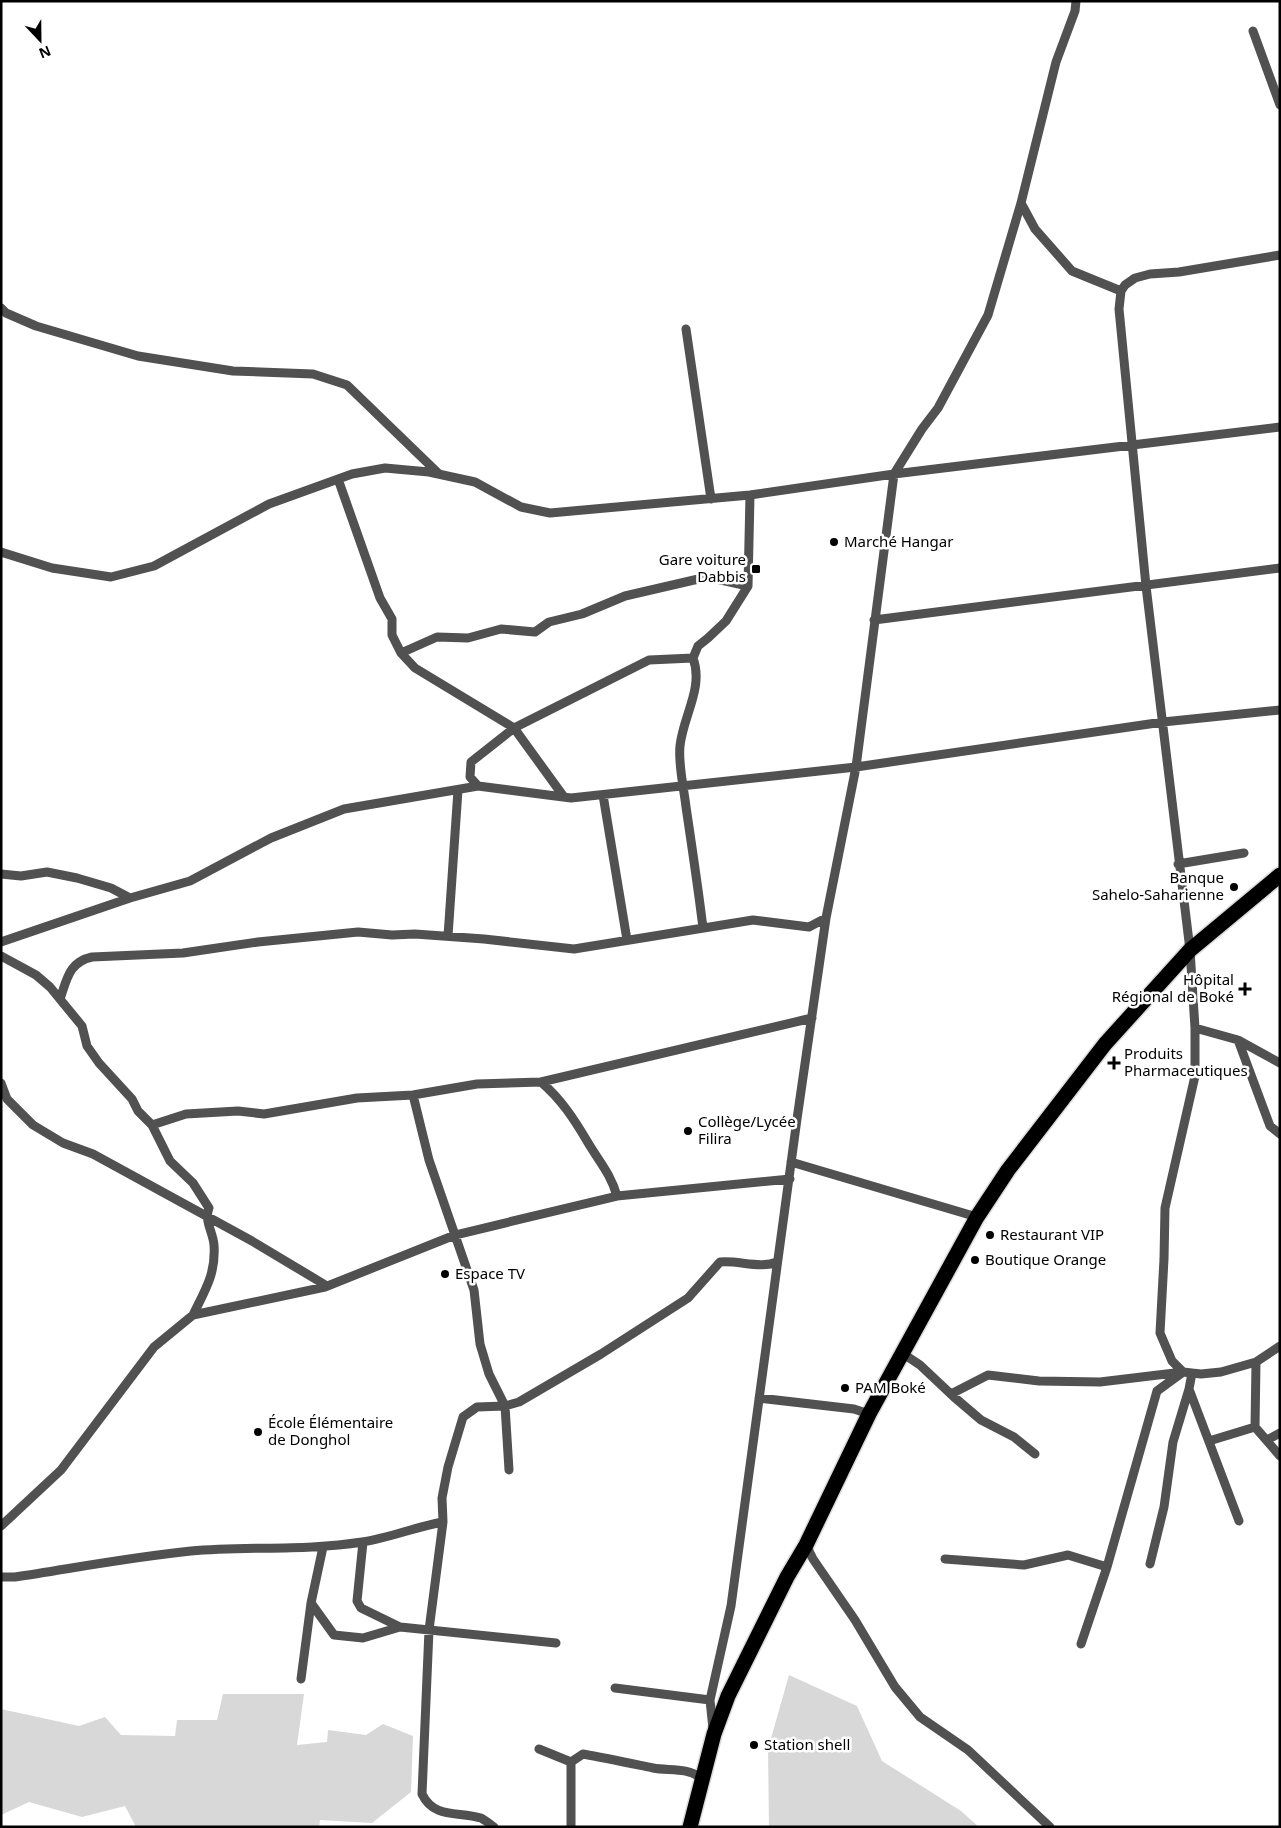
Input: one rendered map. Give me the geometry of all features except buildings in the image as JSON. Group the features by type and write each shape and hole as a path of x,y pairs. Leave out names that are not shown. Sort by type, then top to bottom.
{"highway":[{"path":"690,1827 701,1778 728,1696 787,1577 806,1545 869,1414 977,1217 1008,1170 1105,1044 1190,950 1280,875"}],"street":[{"path":"714,1734 710,1700 732,1606 791,1162 826,918 856,767 894,474 922,429 938,408 988,315 1021,203 1056,62 1075,11 1076,1"},
{"path":"1253,31 1280,105"},
{"path":"1021,203 1035,229 1072,271 1121,292"},
{"path":"1239,1521 1190,1390 1187,1372 1172,1361 1160,1333 1165,1208 1195,1076 1195,1028 1190,950 1178,864 1164,722 1146,586 1119,310 1121,292 1125,285 1135,278 1150,274 1179,272 1280,255"},
{"path":"1,308 6,313 36,326 138,356 234,371 312,374 347,385 439,474"},
{"path":"686,329 710,499"},
{"path":"1,552 52,568 111,577 154,566 269,504 352,474 385,468 439,474 475,482 521,507 550,513 750,495 894,474 1280,427"},
{"path":"338,479 380,598 392,619 392,635 401,653 415,668 514,728 564,797"},
{"path":"703,928 683,784 680,748 684,726 693,699 698,670 693,658 698,646 726,621 748,586 750,495"},
{"path":"874,620 1280,568"},
{"path":"401,653 437,637 468,638 501,629 535,632 549,622 582,614 625,596 707,577 748,586"},
{"path":"478,786 470,777 471,762 514,728 649,660 693,658"},
{"path":"1,942 130,898 190,881 271,838 344,809 478,786 571,798 683,784 856,767 1164,722 1280,710"},
{"path":"448,936 458,790"},
{"path":"603,794 627,940"},
{"path":"1178,864 1244,853"},
{"path":"1,874 21,876 47,872 111,888 130,898"},
{"path":"60,999 70,972 81,959 92,957 183,953 258,942 358,932 448,936 574,949 753,920 809,927 826,918"},
{"path":"1,956 36,975 50,987 82,1026 87,1046 99,1063 132,1099 138,1111 152,1125 170,1161 193,1183 209,1208 206,1216 214,1244 214,1271 193,1315 154,1347 61,1470 1,1526"},
{"path":"152,1125 186,1114 238,1111 264,1114 357,1098 413,1095 477,1084 541,1082 812,1018"},
{"path":"1195,1028 1238,1040 1280,1062"},
{"path":"1238,1040 1270,1126 1280,1134"},
{"path":"541,1082 552,1091 577,1122 612,1180 617,1196"},
{"path":"1,1083 7,1099 33,1125 63,1143 93,1154 206,1216 327,1286"},
{"path":"413,1095 429,1160 474,1290 480,1344 489,1374 505,1406 509,1470"},
{"path":"791,1162 977,1217"},
{"path":"193,1315 327,1286 456,1235 617,1196 790,1179"},
{"path":"494,1827 482,1819 434,1810 426,1803 422,1794 429,1630 443,1522 442,1498 448,1466 463,1417 477,1407 505,1406 519,1402 601,1354 688,1298 720,1262 730,1261 769,1265 777,1262"},
{"path":"951,1394 988,1375 1039,1381 1100,1382 1187,1372 1201,1374 1221,1372 1256,1362 1280,1346"},
{"path":"902,1353 920,1365 981,1420 1014,1436 1035,1454"},
{"path":"1256,1362 1255,1427 1280,1456"},
{"path":"1081,1644 1107,1567 1158,1391 1187,1372"},
{"path":"1150,1564 1164,1507 1173,1442 1190,1390"},
{"path":"759,1398 854,1409 869,1414"},
{"path":"1210,1441 1255,1427"},
{"path":"1266,1440 1280,1433"},
{"path":"1,1577 192,1551 323,1547 364,1542 443,1522"},
{"path":"364,1542 357,1601 361,1608 400,1627 556,1643"},
{"path":"806,1545 816,1565 855,1620 895,1687 920,1717 968,1750 1050,1827"},
{"path":"301,1679 311,1603 323,1547"},
{"path":"945,1559 1024,1565 1068,1555 1107,1567"},
{"path":"311,1603 334,1634 363,1638 400,1627"},
{"path":"615,1688 710,1700"},
{"path":"539,1749 571,1762"},
{"path":"571,1762 583,1754 655,1768 685,1771 696,1774 701,1778"},
{"path":"571,1762 572,1827"}],"shaded area":[{"path":"789,1675 857,1706 882,1761 961,1811 979,1827 769,1827 768,1749"},
{"path":"223,1694 304,1694 297,1745 327,1742 328,1730 366,1735 383,1724 413,1736 411,1792 372,1823 320,1820 319,1827 136,1827 125,1806 82,1817 29,1802 1,1815 1,1709 79,1726 105,1717 121,1735 175,1736 177,1720 217,1720"}],"place":[{"name":"Marché Hangar","path":"834,542"},
{"name":"Gare voiture Dabbis","path":"756,569"},
{"name":"Banque Sahelo-Saharienne","path":"1234,887"},
{"name":"Hôpital Régional de Boké","path":"1245,989"},
{"name":"Produits Pharmaceutiques","path":"1114,1063"},
{"name":"Collège/Lycée Filira","path":"688,1131"},
{"name":"Restaurant VIP","path":"990,1235"},
{"name":"Boutique Orange","path":"975,1260"},
{"name":"Espace TV","path":"445,1274"},
{"name":"PAM Boké","path":"845,1388"},
{"name":"École Élémentaire de Donghol","path":"258,1432"},
{"name":"Station shell","path":"754,1745"}]}
